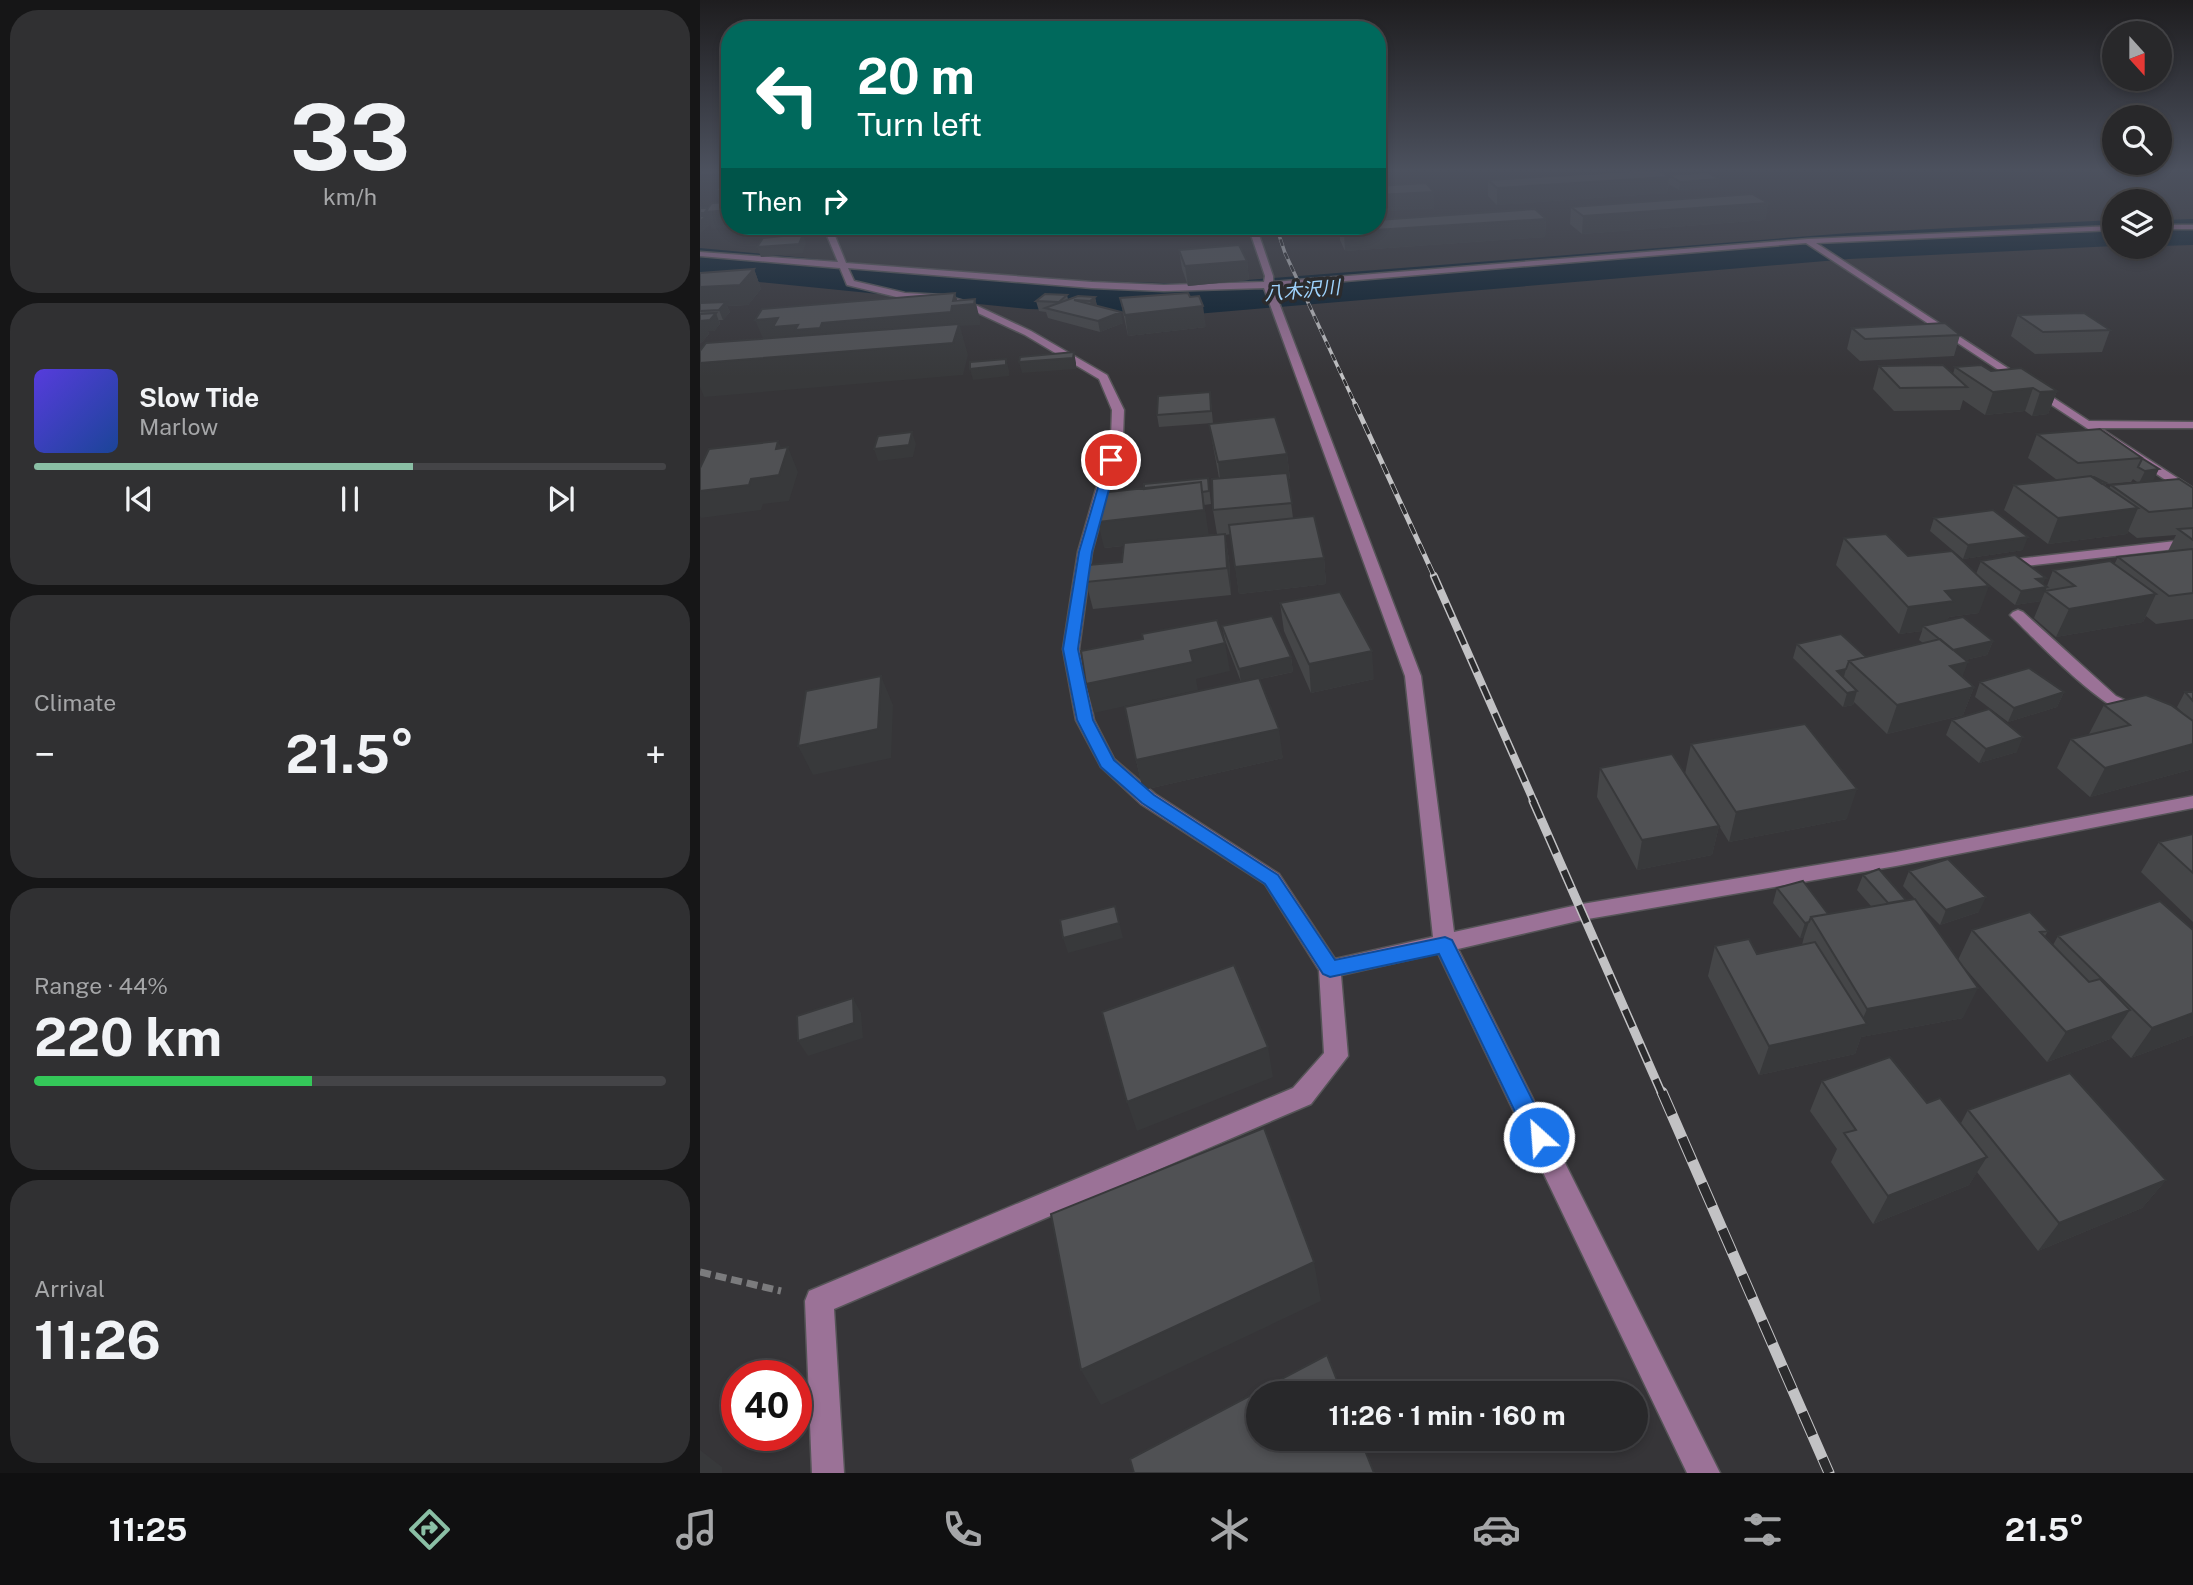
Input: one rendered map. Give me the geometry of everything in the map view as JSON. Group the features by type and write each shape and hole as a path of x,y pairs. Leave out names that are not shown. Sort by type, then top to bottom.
{"street":[{"path":"828,1473 819,1300 1303,1096 1336,1056 1330,969 1272,879 1148,799 1107,763 1085,720 1071,649 1085,552 1117,437 1118,410 1103,377 1028,333 976,309 943,298 905,296 847,272 833,240"},
{"path":"1257,240 1269,276 1268,285 1276,311 1413,676 1445,945 1704,1473"},
{"path":"700,254 847,272 1164,288 1268,285 1864,240"},
{"path":"1811,242 2193,494"},
{"path":"2089,424 2193,425"},
{"path":"2017,563 2193,543"},
{"path":"2018,615 2110,700 2146,717"},
{"path":"1330,969 1582,912 1896,859 2193,802"}],"path":[{"path":"700,1272 819,1300"}],"building":[{"path":"762,240 801,240 799,244 757,247"},
{"path":"1239,245 1247,261 1185,266 1179,250"},
{"path":"754,269 740,285 700,287 700,273"},
{"path":"955,293 953,301 975,299 974,304 952,306 951,312 822,323 820,328 795,330 798,325 773,327 778,318 755,320 762,309"},
{"path":"1188,293 1190,297 1199,296 1203,306 1125,315 1120,298"},
{"path":"1045,294 1067,295 1059,302 1036,301"},
{"path":"1078,296 1095,297 1090,301 1074,300 1121,312 1098,321 1045,308"},
{"path":"726,302 719,310 700,311 700,303"},
{"path":"716,313 710,320 700,321 700,314"},
{"path":"2084,313 2110,330 2043,332 2018,315"},
{"path":"1945,323 1960,335 1865,339 1852,328"},
{"path":"959,324 953,343 700,363 700,351 706,343"},
{"path":"1074,352 1073,358 1019,362 1020,357"},
{"path":"1006,359 1006,365 970,369 970,362"},
{"path":"1943,365 1967,387 1900,388 1879,366"},
{"path":"1981,365 1991,371 2021,368 2057,391 2040,392 2033,388 1993,392 1955,367"},
{"path":"1210,392 1211,411 1157,415 1158,396"},
{"path":"1275,417 1287,454 1218,462 1209,424"},
{"path":"2100,429 2142,458 2078,463 2037,434"},
{"path":"912,432 909,445 874,449 878,436"},
{"path":"778,441 776,449 788,447 779,475 751,479 749,485 700,491 700,468 709,449"},
{"path":"2142,459 2159,469 2145,471 2138,467"},
{"path":"1287,473 1292,503 1213,510 1212,479"},
{"path":"2091,476 2138,508 2058,518 2014,485"},
{"path":"1208,478 1209,491 1202,492 1201,482 1144,489 1144,484"},
{"path":"2179,479 2193,488 2193,508 2149,512 2111,485"},
{"path":"1201,482 1204,510 1098,522 1099,493"},
{"path":"1993,510 2028,537 1968,545 1934,518"},
{"path":"1314,516 1324,558 1235,567 1229,525"},
{"path":"2193,528 2193,540 2178,529"},
{"path":"1225,534 1227,568 1086,582 1088,565 1122,562 1124,543"},
{"path":"1886,534 1908,556 1952,551 1989,586 1945,591 1954,601 1908,607 1844,538"},
{"path":"2193,549 2193,593 2169,596 2118,557"},
{"path":"2015,555 2046,578 2036,579 2047,587 2021,591 1981,561"},
{"path":"2110,561 2156,594 2069,609 2045,591 2075,586 2053,570"},
{"path":"1340,592 1372,651 1309,664 1280,603"},
{"path":"1272,616 1291,657 1239,669 1222,626"},
{"path":"1963,617 1993,641 1953,650 1923,626"},
{"path":"1217,620 1225,643 1190,651 1193,662 1086,684 1081,651 1143,639 1142,634"},
{"path":"1841,634 1866,657 1849,661 1846,669 1837,671 1857,691 1847,693 1797,644"},
{"path":"1940,639 1968,662 1950,666 1974,687 1897,705 1849,661"},
{"path":"2029,668 2064,692 2014,708 1980,682"},
{"path":"881,676 878,729 798,746 806,691"},
{"path":"1259,678 1279,729 1136,760 1125,707"},
{"path":"2185,692 2193,692 2193,701"},
{"path":"2146,695 2171,705 2193,721 2193,744 2105,768 2071,739 2130,725 2104,705"},
{"path":"1989,709 2023,737 1986,749 1952,720"},
{"path":"1805,724 1857,789 1736,812 1691,744"},
{"path":"1672,754 1719,826 1642,840 1600,768"},
{"path":"2193,834 2193,873 2159,842"},
{"path":"1948,859 1986,897 1946,910 1909,871"},
{"path":"1879,869 1906,900 1888,903 1863,875"},
{"path":"1803,881 1828,914 1811,917 1809,922 1805,923 1777,888"},
{"path":"1915,899 1978,988 1867,1009 1811,917"},
{"path":"2160,901 2193,930 2193,1013 2152,1028 2058,936"},
{"path":"1115,906 1119,923 1063,938 1060,920"},
{"path":"2030,912 2048,931 2040,932 2089,982 2100,979 2130,1010 2066,1032 1972,930"},
{"path":"1749,939 1757,954 1815,942 1867,1024 1769,1046 1715,946"},
{"path":"1234,965 1268,1047 1127,1102 1102,1012"},
{"path":"853,998 854,1023 798,1041 797,1016"},
{"path":"1890,1057 1927,1103 1940,1098 1987,1157 1888,1196 1844,1133 1856,1130 1822,1081"},
{"path":"2070,1073 2166,1180 2059,1223 1968,1110"},
{"path":"1264,1128 1314,1262 1081,1370 1051,1214"},
{"path":"1327,1355 1337,1381 1278,1381"},
{"path":"1246,1398 1246,1451 1365,1451 1374,1473 1134,1473 1130,1459"}],"waterway":[{"name":"八木沢川","path":"700,262 1028,294 1196,299 1849,246 1977,240"}],"railway":[{"path":"1281,240 1356,406"},
{"path":"1355,404 1435,578"},
{"path":"1434,576 1534,802"},
{"path":"1533,801 1662,1094"},
{"path":"1662,1092 1829,1473"}],"route":[{"path":"1111,460 1085,552 1071,649 1085,720 1107,763 1148,799 1272,879 1330,969 1445,945 1539,1137"}]}
